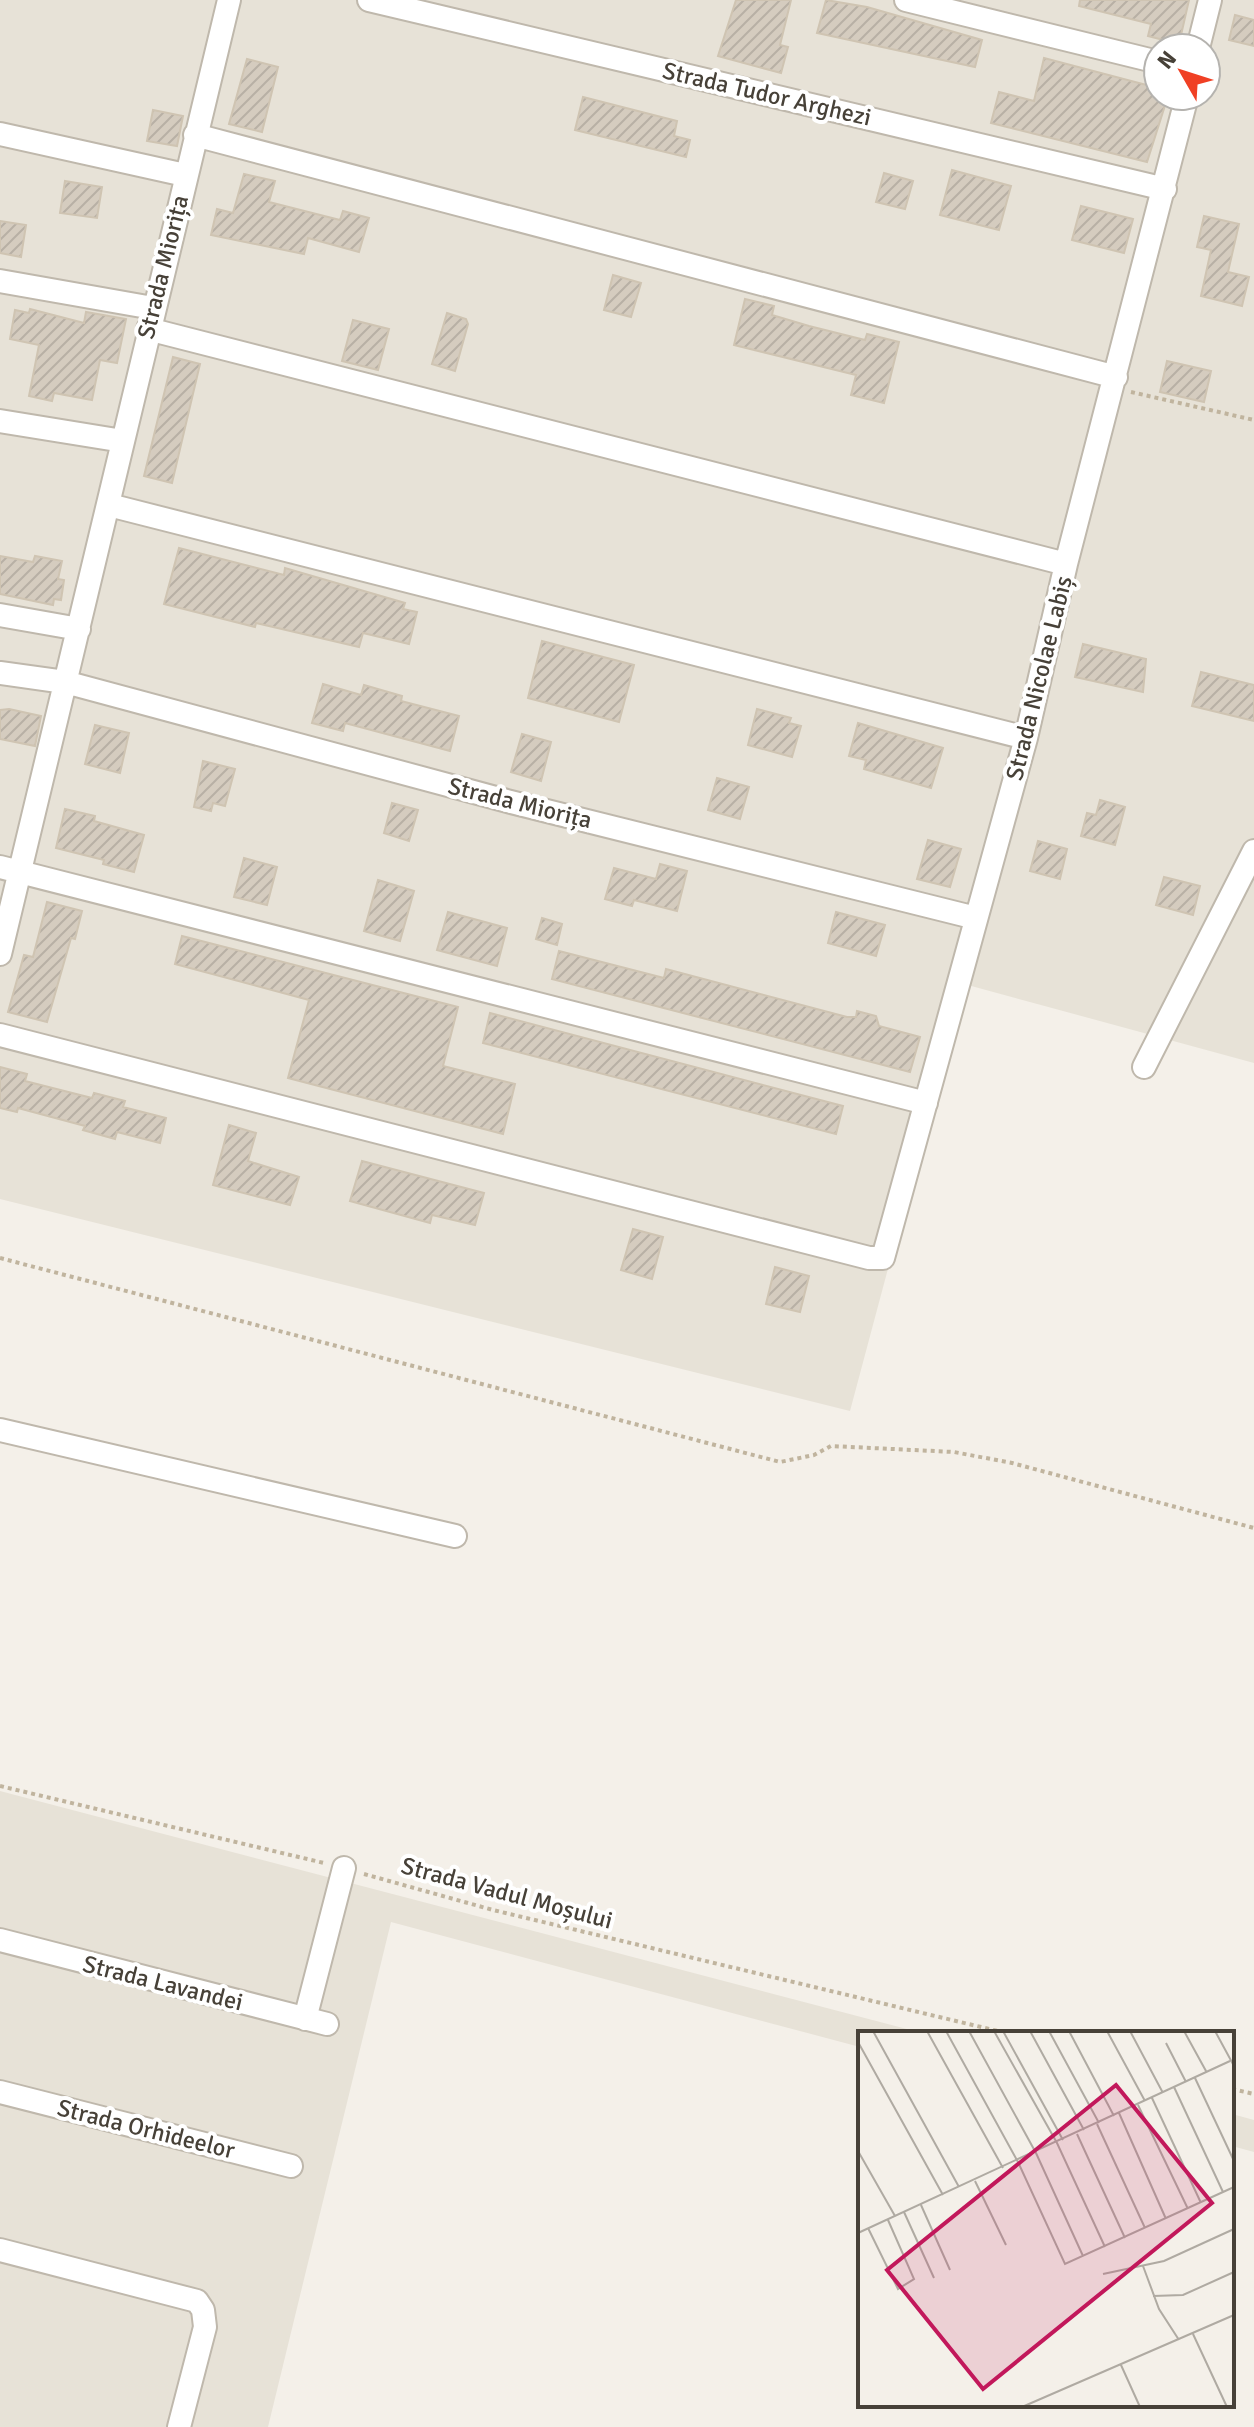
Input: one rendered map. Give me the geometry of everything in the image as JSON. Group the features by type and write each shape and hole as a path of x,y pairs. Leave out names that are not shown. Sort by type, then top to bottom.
{"street":[{"name":"Strada Miorița","path":"0,954 11,869 79,629 150,319 229,0"},
{"name":"Strada Tudor Arghezi","path":"369,0 1165,189"},
{"path":"906,0 1142,58"},
{"path":"1202,32 1210,0"},
{"name":"Strada Nicolae Labiș","path":"0,1035 869,1258 883,1258 1026,738 1066,564 1183,112"},
{"path":"0,134 185,175"},
{"path":"195,135 1115,383"},
{"path":"0,281 1066,564"},
{"path":"0,421 123,441"},
{"path":"109,505 1026,738"},
{"path":"0,615 79,629"},
{"name":"Strada Miorița","path":"0,673 65,682 507,801 976,918"},
{"path":"1144,1067 1254,851"},
{"path":"11,869 926,1103"},
{"path":"0,1430 455,1536"},
{"name":"Strada Lavandei","path":"0,1940 316,2022 344,1868"},
{"name":"Strada Orhideelor","path":"0,2092 291,2166"},
{"path":"0,2250 197,2301 203,2310 205,2327 179,2427"}],"path":[{"path":"1115,383 1254,420"},
{"path":"0,1258 780,1462 814,1455 831,1446 954,1452 1012,1463 1254,1528"},
{"name":"Strada Vadul Moșului","path":"0,1786 344,1868 544,1922 998,2031"},
{"path":"1234,2089 1254,2094"}],"shaded area":[{"path":"0,0 1254,0 1254,1063 964,984 850,1411 0,1199"},
{"path":"0,1791 914,2031 858,2031 858,2046 391,1922 268,2427 0,2427"},
{"path":"1234,2115 1254,2120 1254,2152 1234,2147"}],"building":[{"path":"736,0 791,0 780,45 788,47 781,73 718,56"},
{"path":"826,0 867,7 982,40 975,67 817,33"},
{"path":"1080,0 1189,0 1182,32 1149,32 1151,24 1079,6"},
{"path":"1235,15 1254,20 1254,46 1229,40"},
{"path":"1044,58 1142,84 1142,112 1163,112 1147,162 991,123 999,92 1034,101"},
{"path":"247,59 278,67 262,132 229,124"},
{"path":"583,97 677,121 674,136 690,140 686,157 575,130"},
{"path":"153,110 183,116 177,146 147,141"},
{"path":"952,170 1011,186 999,230 940,215"},
{"path":"884,173 913,181 905,209 876,202"},
{"path":"244,174 275,181 269,202 340,220 343,211 369,218 359,252 308,238 304,254 211,235 217,209 233,213"},
{"path":"65,181 102,187 97,218 60,213"},
{"path":"1081,206 1133,219 1124,253 1072,240"},
{"path":"1204,216 1239,224 1228,272 1249,277 1242,306 1201,296 1211,250 1197,247"},
{"path":"0,221 26,225 21,257 0,253"},
{"path":"613,275 641,283 631,317 604,310"},
{"path":"745,299 774,306 772,315 809,326 865,340 867,334 899,342 884,403 851,395 856,375 734,345"},
{"path":"30,309 84,323 86,312 126,319 117,363 100,360 92,400 54,393 52,401 29,396 39,345 10,339 15,310 29,313"},
{"path":"447,313 466,319 468,324 455,371 432,364"},
{"path":"353,320 389,329 378,370 342,361"},
{"path":"173,357 200,364 172,483 144,476"},
{"path":"1167,361 1211,371 1204,402 1160,392"},
{"path":"179,548 284,575 285,568 405,603 403,609 417,612 409,644 363,633 359,647 256,623 255,627 164,604"},
{"path":"0,556 33,562 35,556 62,561 58,579 64,580 61,600 54,599 53,605 0,594"},
{"path":"542,641 634,665 619,722 528,698"},
{"path":"1083,644 1146,659 1143,692 1075,677"},
{"path":"1201,672 1254,685 1254,721 1192,706"},
{"path":"323,684 361,695 364,685 402,696 401,701 459,716 450,751 345,723 343,731 312,723"},
{"path":"757,709 791,718 789,723 801,726 792,757 748,745"},
{"path":"0,710 41,716 35,746 0,739"},
{"path":"858,723 943,748 931,788 864,769 866,760 849,756"},
{"path":"95,725 129,733 120,773 85,764"},
{"path":"522,734 551,742 541,781 511,772"},
{"path":"203,761 235,769 225,806 213,803 211,811 194,807"},
{"path":"717,778 749,787 740,819 708,810"},
{"path":"1100,800 1125,807 1115,845 1081,836 1087,813 1096,815"},
{"path":"392,803 418,810 409,841 384,833"},
{"path":"65,809 95,816 94,821 144,835 134,872 103,864 104,860 56,848"},
{"path":"928,840 961,849 950,887 917,879"},
{"path":"1038,841 1067,849 1060,879 1030,871"},
{"path":"244,858 277,867 267,905 234,897"},
{"path":"660,864 687,871 677,911 634,900 632,906 605,899 614,868 656,879"},
{"path":"1164,877 1200,886 1193,915 1156,905"},
{"path":"378,880 414,891 400,941 364,931"},
{"path":"47,902 82,911 47,1022 8,1012 24,955 33,957"},
{"path":"448,912 507,928 497,966 437,950"},
{"path":"836,912 885,925 876,956 828,943"},
{"path":"542,918 562,924 557,945 536,939"},
{"path":"182,936 458,1007 443,1066 515,1084 503,1134 288,1078 309,1000 175,964"},
{"path":"559,951 664,978 666,969 847,1017 856,1017 857,1011 876,1016 879,1026 920,1037 910,1072 552,979"},
{"path":"490,1013 843,1106 836,1134 483,1043"},
{"path":"0,1067 27,1074 25,1081 92,1098 94,1093 125,1101 123,1107 166,1118 160,1143 117,1132 115,1139 83,1130 85,1126 18,1108 17,1112 0,1108"},
{"path":"229,1125 256,1133 248,1161 299,1177 290,1205 213,1185"},
{"path":"362,1161 484,1193 475,1225 432,1215 430,1223 350,1201"},
{"path":"633,1229 663,1237 652,1279 621,1270"},
{"path":"775,1267 809,1276 800,1312 766,1304"}]}
